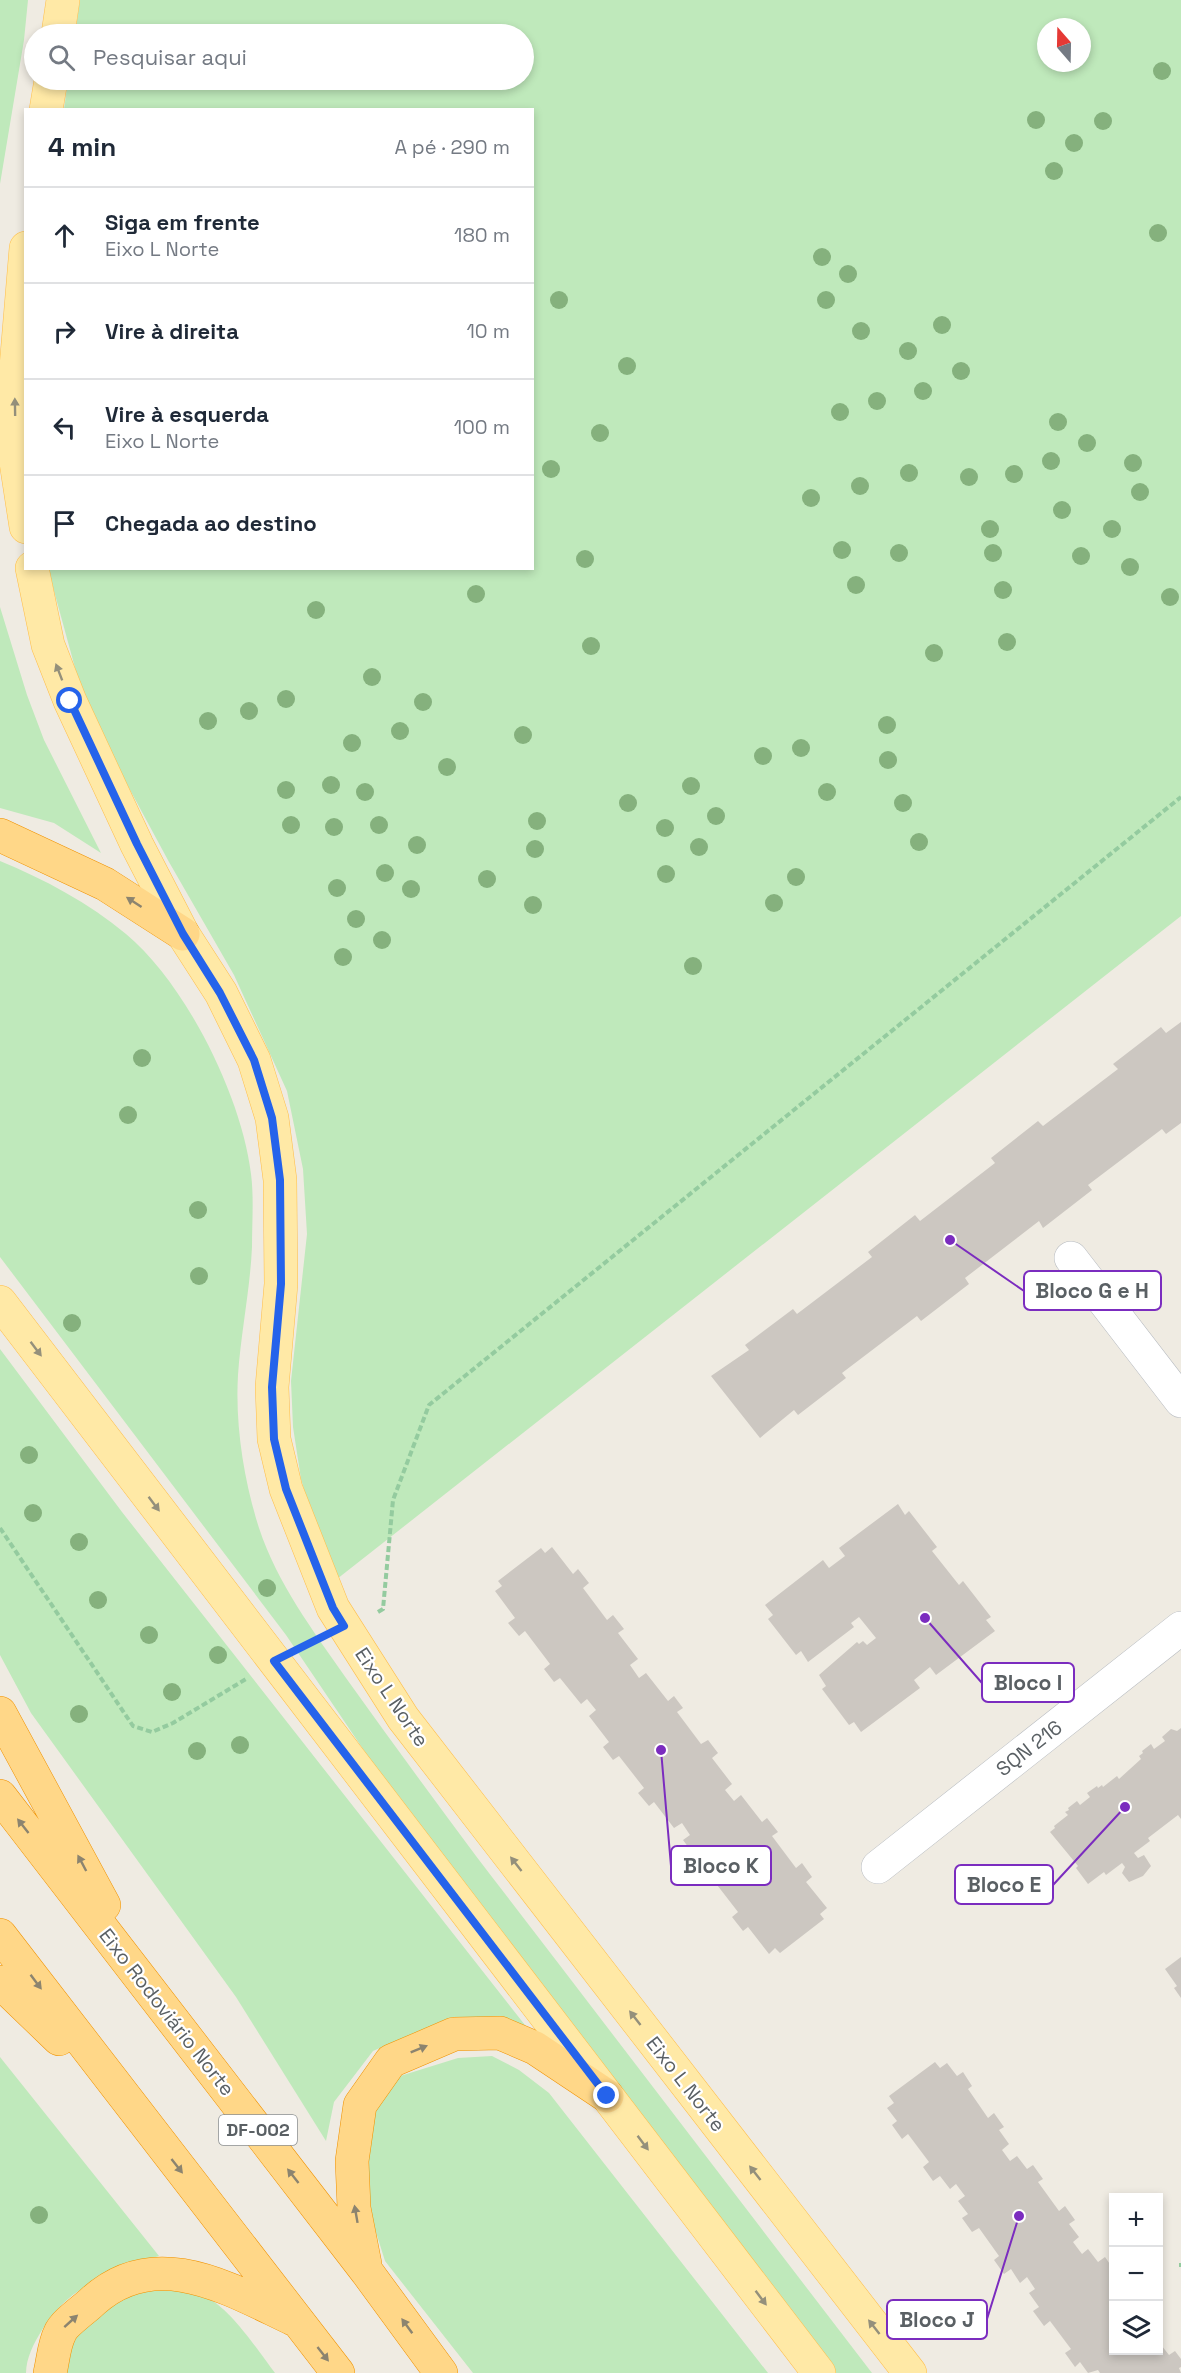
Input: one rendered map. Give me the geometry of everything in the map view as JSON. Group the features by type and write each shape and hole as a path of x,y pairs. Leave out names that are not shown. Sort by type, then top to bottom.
{"highway":[{"path":"0,836 105,884 183,934"},
{"path":"0,1713 149,1989"},
{"name":"Eixo Rodoviário Norte","path":"0,1796 367,2272 441,2373"},
{"path":"0,1935 338,2373"},
{"path":"0,1982 141,2120"},
{"path":"367,2272 354,2208 352,2161 360,2105 391,2061 454,2034 500,2033 535,2048 607,2096"},
{"path":"50,2373 60,2331 102,2293 137,2275 173,2273 212,2281 297,2321"}],"main road":[{"path":"59,24 63,0"},
{"path":"46,108 49,90"},
{"path":"24,272 14,391 16,462 24,514"},
{"name":"Eixo L Norte","path":"32,570 48,645 70,701 137,844 183,934 220,993 254,1060 272,1118 280,1180 281,1284 272,1387 274,1439 286,1489 333,1608 403,1718 910,2373"},
{"path":"0,1302 819,2373"}],"street":[{"path":"1071,1258 1181,1401"},
{"name":"SQN 216","path":"878,1868 1181,1628"}],"path":[{"path":"344,1626 383,1609 393,1500 429,1405 1181,797"},
{"path":"0,1528 132,1726 152,1732 173,1723 274,1661"}],"green space":[{"path":"0,0 28,0 24,40 0,184"},
{"path":"80,0 1181,0 1181,916 337,1579 301,1479 293,1427 291,1381 307,1234 303,1169 287,1091 234,975 109,751 77,675 48,570 534,570 534,108 64,108 67,90 534,90 534,24 76,24"},
{"path":"0,607 27,695 44,740 101,853 54,823 0,808"},
{"path":"0,861 81,902 126,934 170,982 208,1044 223,1077 246,1144 252,1192 251,1263 238,1375 239,1433 249,1491 259,1528 286,1588 346,1678 476,1856 872,2373 835,2373 388,1786 286,1635 0,1257"},
{"path":"0,1349 122,1512 532,2034 500,2021 449,2018 373,2051 334,2102 326,2141 236,1997 31,1713 0,1655"},
{"path":"492,2056 519,2070 549,2093 768,2373 473,2373 385,2261 370,2213 365,2152 371,2114 397,2077 458,2058"},
{"path":"0,2057 159,2256 108,2274 78,2291 65,2302 36,2340 29,2356 26,2373 0,2373"},
{"path":"155,2287 193,2293 214,2302 243,2330 275,2373 53,2373 93,2310"}],"building":[{"path":"1181,1022 1181,1123 1166,1134 1162,1129 1088,1185 1092,1190 1043,1228 1039,1221 965,1278 969,1284 921,1321 917,1316 842,1373 846,1378 798,1415 794,1410 760,1438 711,1376 749,1350 745,1345 793,1309 797,1314 872,1257 868,1252 915,1215 920,1221 995,1163 991,1158 1038,1121 1043,1126 1118,1069 1113,1064 1161,1027 1166,1033"},
{"path":"898,1504 905,1515 909,1511 937,1547 932,1551 959,1585 963,1581 991,1617 986,1620 995,1631 936,1675 930,1667 914,1680 920,1688 861,1732 854,1722 849,1725 822,1689 826,1686 819,1675 857,1642 859,1644 863,1641 867,1645 876,1638 859,1617 851,1623 854,1627 808,1662 801,1651 796,1655 768,1619 773,1615 765,1605 823,1560 829,1568 845,1556 839,1548"},
{"path":"552,1547 573,1574 578,1569 589,1583 583,1588 607,1620 613,1615 624,1629 618,1633 638,1659 630,1665 639,1678 646,1673 668,1701 674,1696 683,1708 677,1712 701,1744 708,1740 718,1753 712,1758 732,1784 725,1790 734,1801 741,1795 762,1822 767,1818 778,1832 772,1836 796,1868 802,1863 812,1877 806,1882 827,1908 820,1914 824,1919 780,1953 775,1948 769,1954 748,1927 743,1931 732,1917 738,1912 714,1881 708,1885 697,1871 703,1867 683,1840 690,1835 682,1823 674,1828 654,1802 649,1806 638,1793 644,1788 619,1756 613,1760 603,1747 609,1742 589,1716 596,1710 587,1699 581,1704 560,1678 554,1682 544,1669 550,1664 525,1631 519,1636 508,1623 515,1618 495,1591 502,1586 498,1581 541,1548 545,1553"},
{"path":"1181,1728 1181,1819 1178,1815 1148,1838 1150,1841 1134,1853 1138,1858 1144,1855 1151,1866 1143,1876 1129,1882 1122,1873 1125,1867 1122,1863 1106,1875 1104,1872 1088,1884 1076,1868 1078,1866 1050,1832 1068,1815 1065,1812 1069,1810 1068,1808 1077,1801 1080,1805 1090,1797 1087,1793 1097,1786 1098,1788 1102,1785 1103,1787 1117,1776 1119,1779 1141,1759 1139,1756 1143,1753 1142,1751 1151,1744 1154,1749 1165,1741 1162,1737 1171,1729 1177,1731"},
{"path":"1181,1957 1181,1998 1174,1988 1177,1986 1165,1969"},
{"path":"935,2062 940,2068 947,2063 957,2076 963,2072 972,2086 968,2089 988,2118 994,2113 1004,2127 999,2130 1009,2144 1002,2150 1010,2161 1017,2156 1027,2169 1033,2165 1043,2179 1038,2182 1059,2211 1065,2206 1075,2220 1069,2224 1079,2237 1073,2242 1082,2254 1088,2249 1098,2262 1105,2257 1109,2263 1109,2355 1163,2355 1163,2347 1169,2355 1175,2351 1181,2359 1179,2368 1181,2373 1100,2373 1098,2370 1088,2373 1080,2362 1075,2367 1065,2353 1071,2349 1050,2321 1044,2326 1033,2311 1039,2307 1029,2293 1035,2289 1027,2277 1020,2283 1011,2269 1004,2274 994,2260 999,2256 979,2228 972,2232 962,2218 968,2214 958,2201 965,2196 956,2184 950,2189 940,2176 933,2181 923,2167 929,2162 908,2134 902,2139 892,2125 897,2121 887,2108 894,2103 889,2096"}],"place":[{"name":"Bloco G e H","path":"950,1240"},
{"name":"Bloco I","path":"925,1618"},
{"name":"Bloco K","path":"661,1750"},
{"name":"Bloco E","path":"1125,1807"},
{"name":"Bloco J","path":"1019,2216"}],"route":[{"path":"70,701 137,844 183,934 220,993 254,1060 272,1118 280,1180 281,1284 272,1387 274,1439 286,1489 333,1608 344,1626 274,1661 607,2096"}]}
